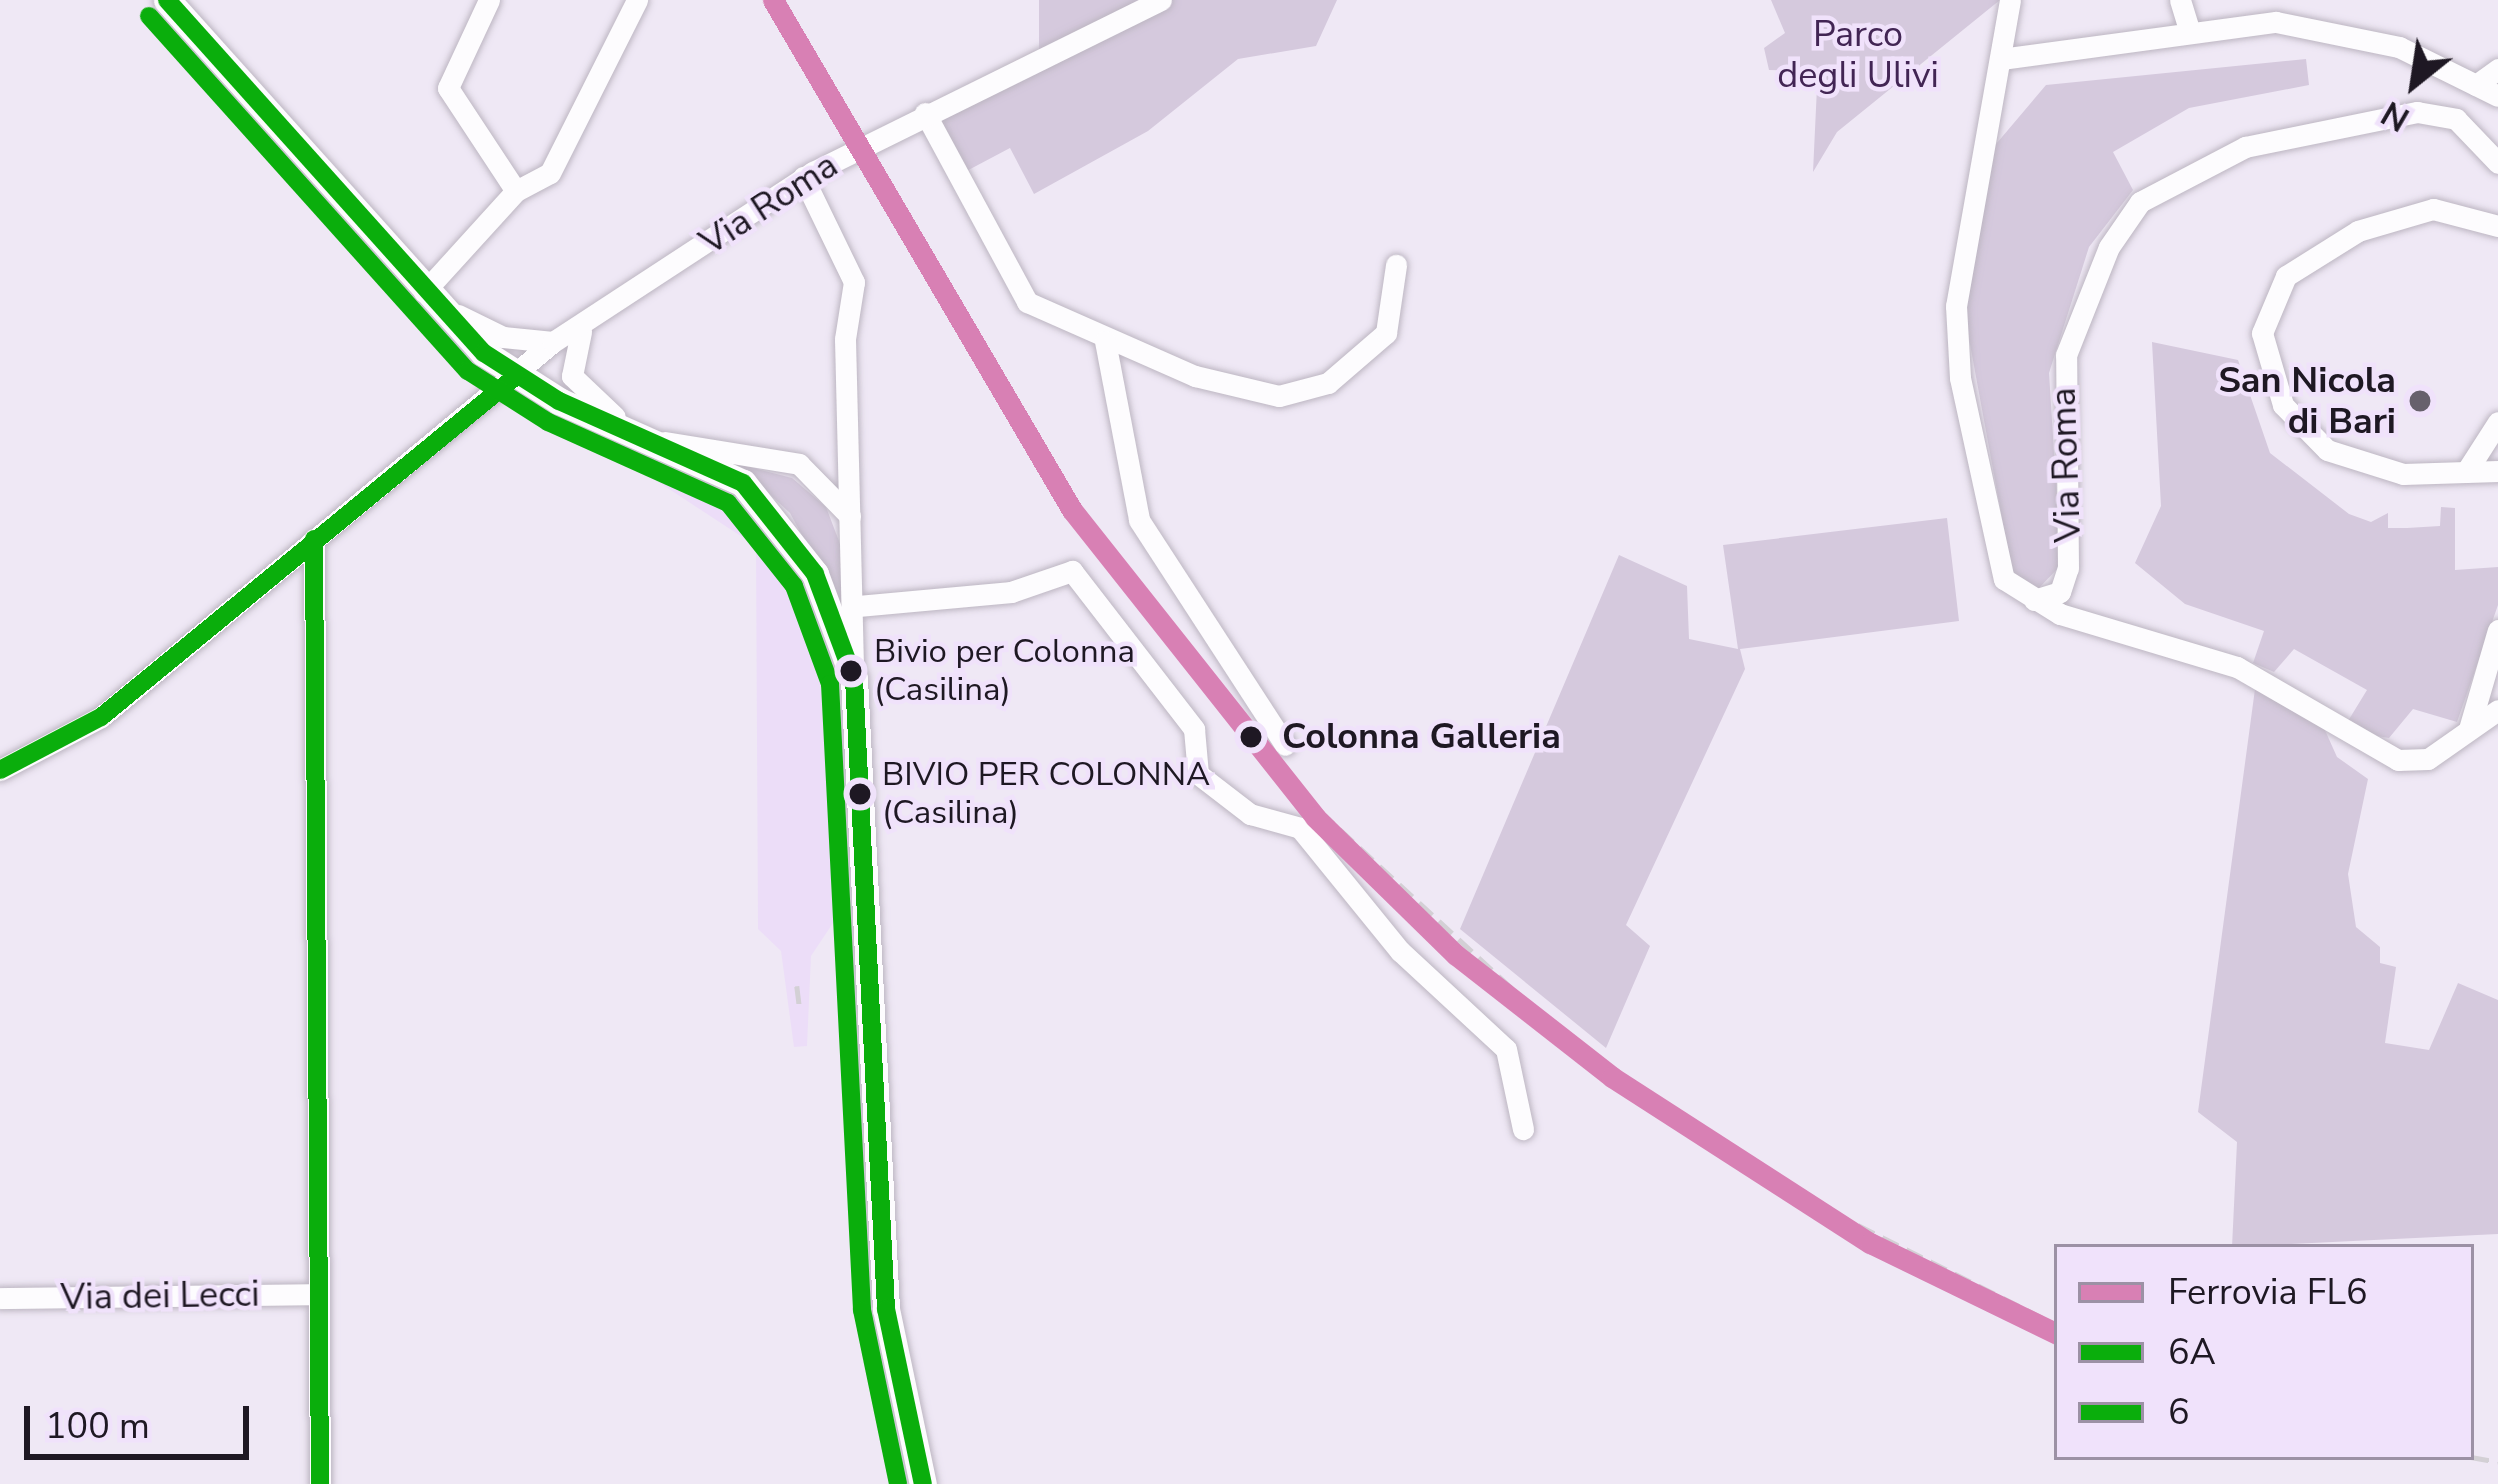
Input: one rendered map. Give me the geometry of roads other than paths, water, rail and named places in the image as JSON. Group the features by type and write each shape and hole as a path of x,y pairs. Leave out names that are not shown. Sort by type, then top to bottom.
{"main road":[{"path":"167,0 427,295 515,376 665,442 743,483 783,522 852,670 886,1309 923,1484"}],"street":[{"path":"489,0 448,88 516,190"},
{"path":"554,343 497,335 427,295 516,190 553,169 637,0"},
{"name":"Via Roma","path":"515,376 554,343 580,332 803,177 1161,0"},
{"name":"Via Roma","path":"2010,0 1964,231 1957,342 1999,569 2035,600 2060,592 2068,568 2066,355 2132,211 2262,142 2428,111 2474,134 2498,163"},
{"path":"2180,0 2189,29"},
{"path":"2001,59 2189,29 2276,22 2377,41 2498,96"},
{"path":"2476,85 2498,69"},
{"path":"925,113 1005,278 1105,341 1239,390 1295,395 1381,342 1396,266"},
{"path":"803,177 854,282 845,339 858,606 852,670"},
{"path":"2498,226 2440,209 2380,223 2303,262 2267,303 2265,360 2288,412 2327,450 2383,471 2498,471"},
{"path":"580,332 572,376 633,429"},
{"name":"Via Roma","path":"515,376 551,364 580,332"},
{"path":"1105,341 1139,520 1285,745"},
{"path":"0,770 101,717 515,376"},
{"path":"2466,472 2498,422"},
{"path":"665,442 799,464 834,488 854,521"},
{"path":"314,538 320,1484"},
{"path":"858,606 1011,592 1072,571 1194,729 1198,774 1250,814 1300,828 1400,951 1506,1049 1523,1129"},
{"path":"2035,600 2237,667 2398,760 2428,759 2498,710"},
{"path":"2469,729 2498,630"},
{"name":"Via dei Lecci","path":"0,1298 320,1294"}],"railway":[{"path":"783,0 1037,443 1161,625 1320,811 1541,1015"},
{"path":"797,986 800,1011"},
{"path":"1858,1225 2054,1323"},
{"path":"2474,1458 2498,1462"}],"rail line":[{"name":"FL6","path":"773,0 1072,510 1315,817 1456,955 1612,1077 1870,1243 2054,1333"}],"place":[{"name":"San Nicola di Bari","path":"2420,401"},
{"name":"Bivio per Colonna (Casilina)","path":"851,671"},
{"name":"Colonna Galleria","path":"1251,737"},
{"name":"BIVIO PER COLONNA (Casilina)","path":"860,794"}],"park label":[{"name":"Parco degli Ulivi","path":"1858,54"}]}
